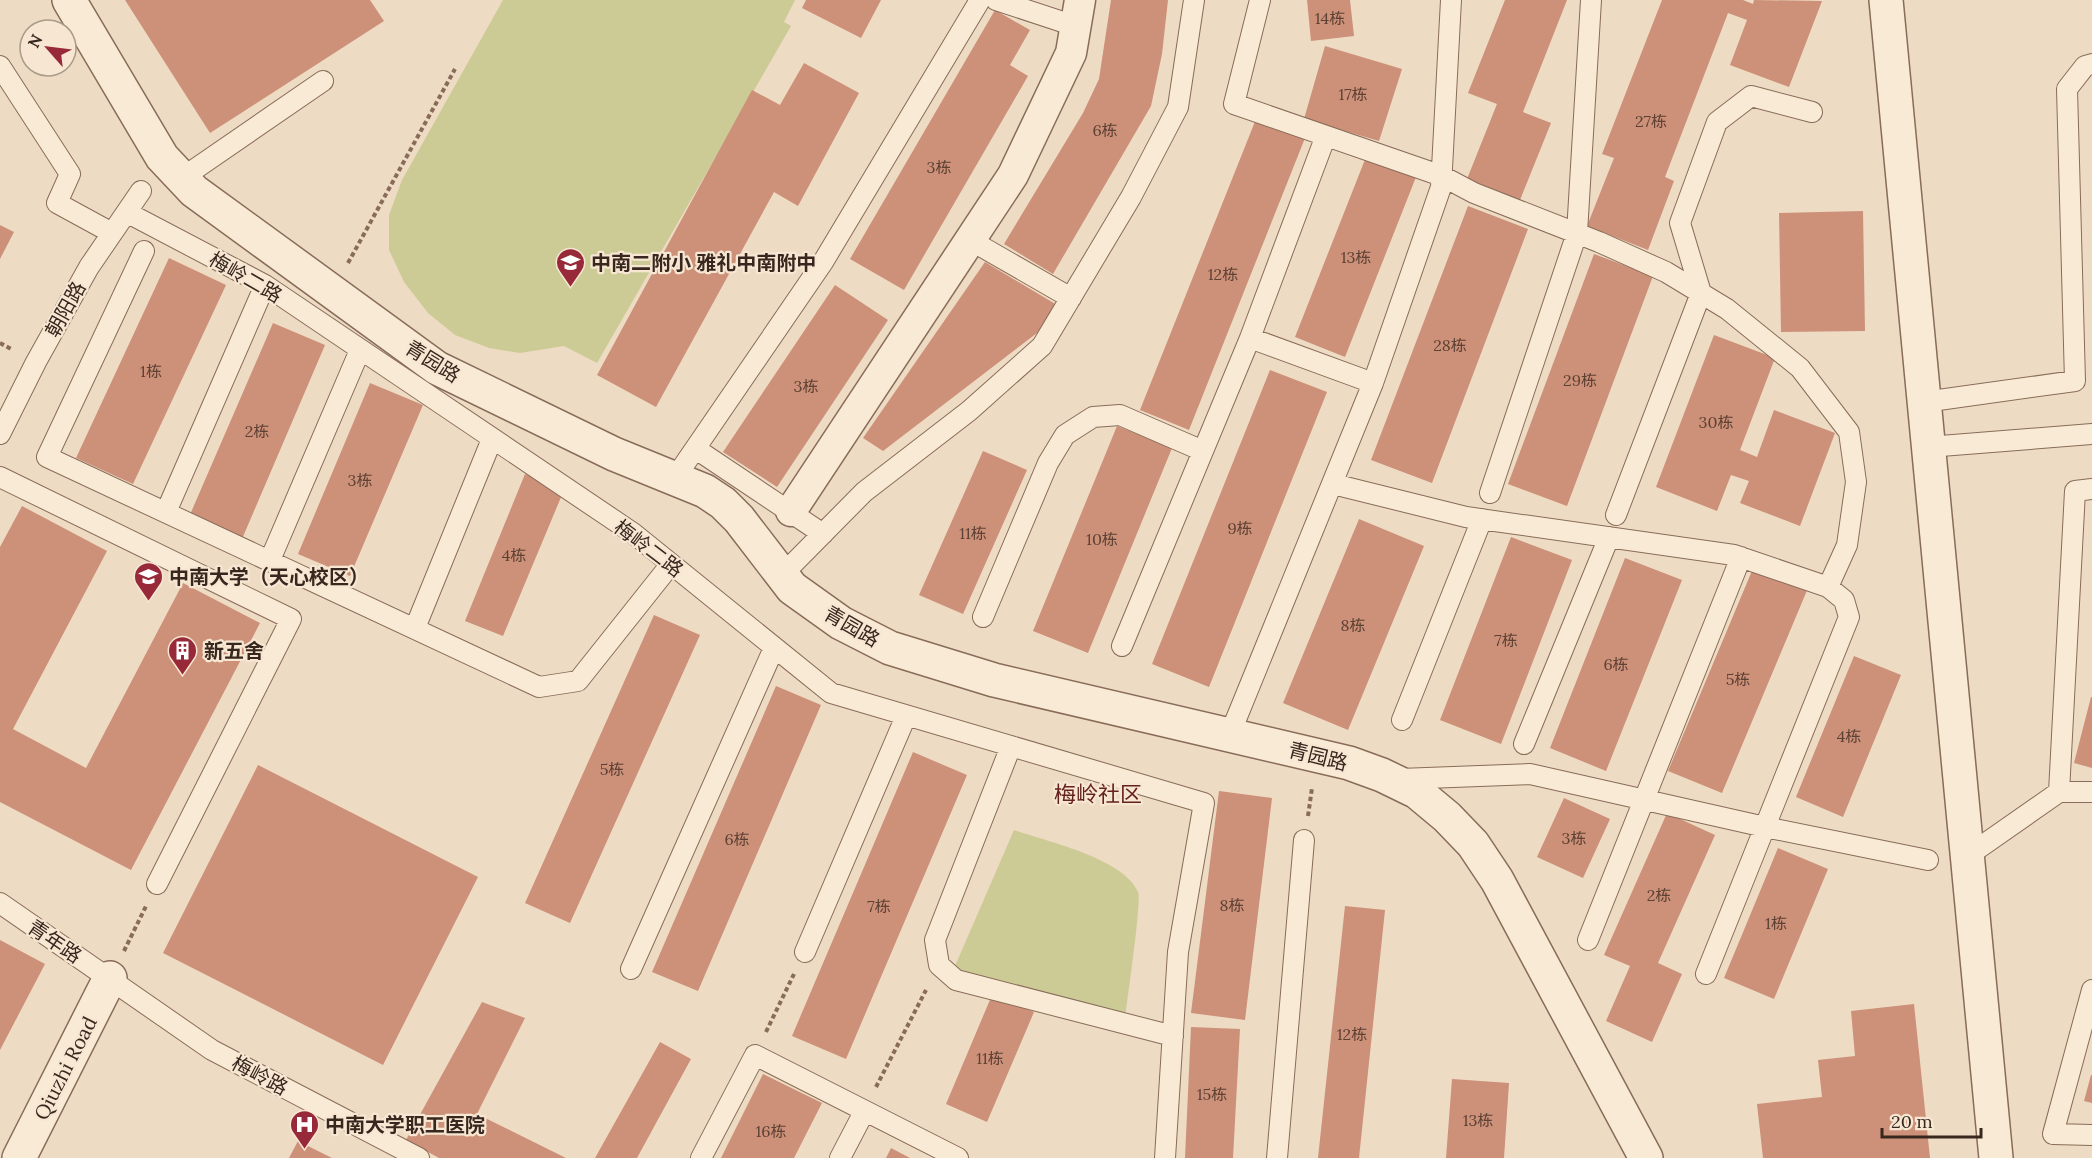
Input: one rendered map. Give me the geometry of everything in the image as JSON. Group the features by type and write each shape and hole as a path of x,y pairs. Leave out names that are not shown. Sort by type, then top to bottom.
{"street":[{"name":"青园路","path":"69,0 162,157 220,212 437,368 614,454 705,491 723,503 792,588 841,623 890,648 994,680 1349,763 1417,792 1473,844 1497,880 1646,1158"},
{"path":"1886,0 1996,1158"},
{"path":"791,511 1013,175 1071,53 1077,13"},
{"name":"Qiuzhi Road","path":"19,1158 110,978"}],"lane":[{"path":"675,478 824,262 980,0"},
{"path":"996,0 1077,13"},
{"path":"782,575 864,492 969,411 1042,346 1131,196 1178,107 1194,0"},
{"path":"1260,0 1234,104 1325,138 1442,176 1474,193 1577,233 1666,272 1727,309 1800,368 1849,432 1856,482 1847,545 1828,587"},
{"path":"1230,734 1373,383 1441,187 1451,0"},
{"path":"1490,493 1577,233 1591,0"},
{"path":"1924,402 2084,381 2067,89 2085,66 2092,64"},
{"path":"0,66 70,174 57,203 112,233"},
{"path":"182,178 323,81"},
{"path":"1616,514 1701,293 1680,223 1717,122 1751,96 1812,112"},
{"path":"1122,646 1250,338 1325,138"},
{"name":"朝阳路","path":"0,434 44,346 89,267 128,213 141,190"},
{"name":"梅岭二路","path":"128,213 265,285 633,533 831,693 1204,803 1178,952 1173,1036"},
{"path":"970,240 1071,298"},
{"path":"144,251 47,457 539,687 578,681 671,564"},
{"path":"166,512 265,285"},
{"path":"1250,338 1373,383"},
{"path":"270,560 360,350"},
{"path":"983,617 1048,463 1065,435 1093,417 1119,415 1203,451"},
{"path":"1928,447 2092,434"},
{"path":"416,628 492,439"},
{"path":"696,448 823,534"},
{"path":"0,477 291,619 157,884"},
{"path":"1333,484 1482,519 1741,556 1828,587 1844,600 1850,617 1706,974"},
{"path":"2059,792 2075,491 2092,489"},
{"path":"1402,720 1482,519"},
{"path":"1524,744 1609,537"},
{"path":"1588,940 1741,556"},
{"path":"631,969 774,648"},
{"path":"805,952 906,716"},
{"path":"1011,746 935,940 939,964 956,980 1173,1036 1166,1158"},
{"path":"1391,779 1530,774 1765,827 1928,860"},
{"path":"1966,857 2059,792 2092,792"},
{"path":"1277,1158 1304,840"},
{"name":"青年路","path":"0,903 110,978"},
{"name":"梅岭路","path":"110,978 212,1050 419,1158"},
{"path":"2092,990 2053,1134 2092,1135"},
{"path":"701,1158 755,1055 958,1158"},
{"path":"840,1158 864,1112"}],"path":[{"path":"331,292 455,69"},
{"path":"1304,840 1317,755"},
{"path":"110,978 157,884"},
{"path":"755,1055 805,952"},
{"path":"864,1112 939,964"}],"shaded area":[{"path":"503,0 795,0 784,22 791,26 597,363 564,346 520,353 489,348 455,335 428,313 404,282 389,250 389,215 402,180"},
{"path":"1014,830 1102,861 1130,880 1138,892 1136,931 1125,1019 963,976 955,966"}],"building":[{"path":"125,0 370,0 384,21 210,133"},
{"path":"806,0 881,0 861,38 802,8"},
{"path":"1111,0 1168,0 1162,54 1151,106 1053,274 1004,244 1083,113 1099,79"},
{"path":"1307,0 1350,0 1354,36 1311,41"},
{"path":"1505,0 1567,0 1523,112 1551,123 1520,200 1467,179 1497,104 1468,93"},
{"path":"1662,0 1743,0 1753,4 1754,0 1822,1 1789,87 1730,65 1747,20 1728,13 1665,177 1674,181 1648,250 1587,226 1614,158 1602,154"},
{"path":"995,10 1030,30 1010,65 1028,76 904,290 850,259"},
{"path":"1325,46 1402,69 1379,141 1304,119"},
{"path":"804,63 859,93 798,206 774,192 656,407 597,375 752,90 780,105"},
{"path":"1256,119 1305,138 1189,430 1140,410"},
{"path":"1366,157 1416,177 1345,357 1295,337"},
{"path":"1468,206 1528,229 1432,483 1371,460"},
{"path":"1863,211 1865,331 1781,332 1779,213"},
{"path":"0,225 14,232 0,259"},
{"path":"1594,254 1653,276 1567,506 1508,484"},
{"path":"169,258 226,285 133,484 76,458"},
{"path":"985,262 1057,305 1037,333 883,451 863,438"},
{"path":"835,285 888,320 777,487 723,452"},
{"path":"273,323 325,345 242,539 189,517"},
{"path":"1714,335 1775,358 1740,450 1757,457 1774,410 1835,433 1800,526 1740,503 1749,481 1731,475 1717,511 1656,487"},
{"path":"1270,370 1327,392 1209,687 1152,664"},
{"path":"370,383 423,405 350,576 298,554"},
{"path":"1117,426 1172,448 1088,653 1033,631"},
{"path":"983,451 1027,470 963,614 919,595"},
{"path":"525,474 564,490 503,636 465,621"},
{"name":"新五舍","path":"22,506 107,551 13,729 86,768 183,583 260,623 131,870 0,802 0,547"},
{"path":"1359,519 1424,546 1348,730 1283,703"},
{"path":"1511,537 1572,560 1501,744 1440,720"},
{"path":"1625,558 1682,580 1606,771 1550,748"},
{"path":"1754,566 1808,588 1722,793 1668,771"},
{"path":"654,615 700,635 570,923 525,903"},
{"path":"1854,656 1901,675 1843,817 1796,797"},
{"path":"776,686 821,705 698,991 652,972"},
{"path":"2092,697 2092,768 2074,763"},
{"path":"913,752 967,775 846,1059 792,1036"},
{"path":"258,765 478,877 383,1065 163,953"},
{"path":"1219,791 1272,798 1245,1020 1191,1013"},
{"path":"1564,798 1610,819 1583,878 1537,857"},
{"path":"1667,813 1715,835 1658,963 1682,974 1652,1042 1606,1021 1630,966 1604,955"},
{"path":"1778,848 1828,869 1774,999 1724,978"},
{"path":"1345,906 1385,910 1359,1158 1318,1158"},
{"path":"0,940 45,964 0,1050"},
{"path":"992,995 1034,1012 987,1122 946,1104"},
{"path":"482,1002 525,1018 477,1114 566,1158 439,1158 406,1140"},
{"path":"1914,1004 1930,1158 1763,1158 1757,1104 1822,1097 1818,1060 1855,1056 1851,1011"},
{"path":"1191,1027 1240,1029 1233,1158 1185,1158"},
{"path":"660,1042 691,1059 637,1158 595,1158"},
{"path":"763,1074 822,1103 794,1158 721,1158"},
{"path":"2092,1075 2092,1103 2084,1101"},
{"path":"1452,1079 1509,1083 1504,1158 1446,1158"},
{"name":"中南大学职工医院","path":"298,1141 332,1158 289,1158"},
{"path":"891,1148 910,1158 886,1158"}],"place":[{"name":"中南二附小 雅礼中南附中","path":"570,288"},
{"name":"中南大学（天心校区）","path":"148,602"},
{"name":"新五舍","path":"183,676"},
{"name":"中南大学职工医院","path":"304,1150"}],"district":[{"name":"梅岭社区","path":"1098,794"}]}
